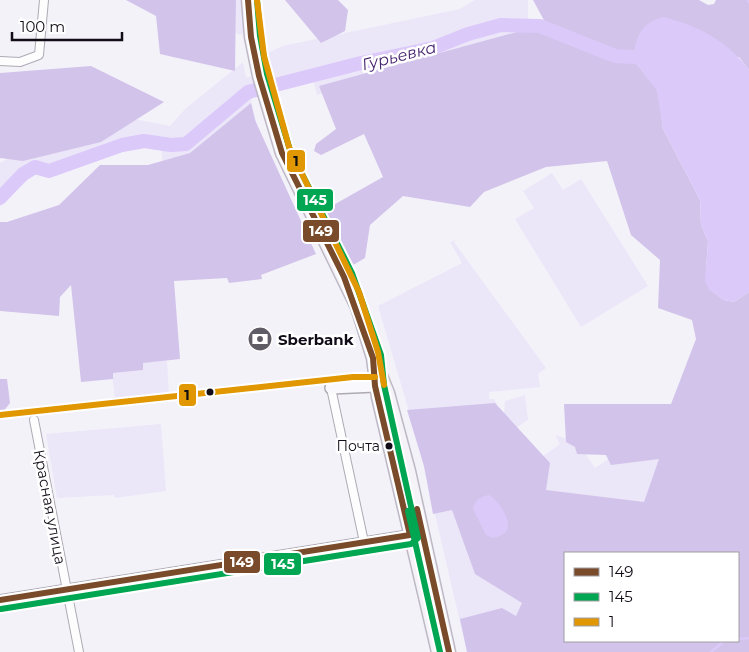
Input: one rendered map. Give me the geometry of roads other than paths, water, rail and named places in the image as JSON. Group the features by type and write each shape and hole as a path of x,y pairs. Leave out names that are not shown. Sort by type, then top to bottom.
{"main road":[{"path":"248,0 251,37 259,76 282,153 357,307 438,652"},
{"path":"331,388 372,376"},
{"path":"372,376 391,402 409,471 448,652"}],"street":[{"path":"0,61 20,62 38,54 44,0"},
{"path":"331,388 364,542"},
{"name":"Красная улица","path":"34,420 79,652"},
{"path":"0,600 66,588 410,535"}],"waterway":[{"name":"Гурьевка","path":"0,198 23,174 35,167 49,171 122,145 144,141 171,145 186,144 248,92 361,63 433,48 468,34 501,25 540,26 615,56 649,58"},
{"path":"739,639 749,638"},
{"path":"711,652 723,642"}],"place":[{"name":"Sberbank","path":"260,339"},
{"name":"Почта","path":"389,446"}]}
